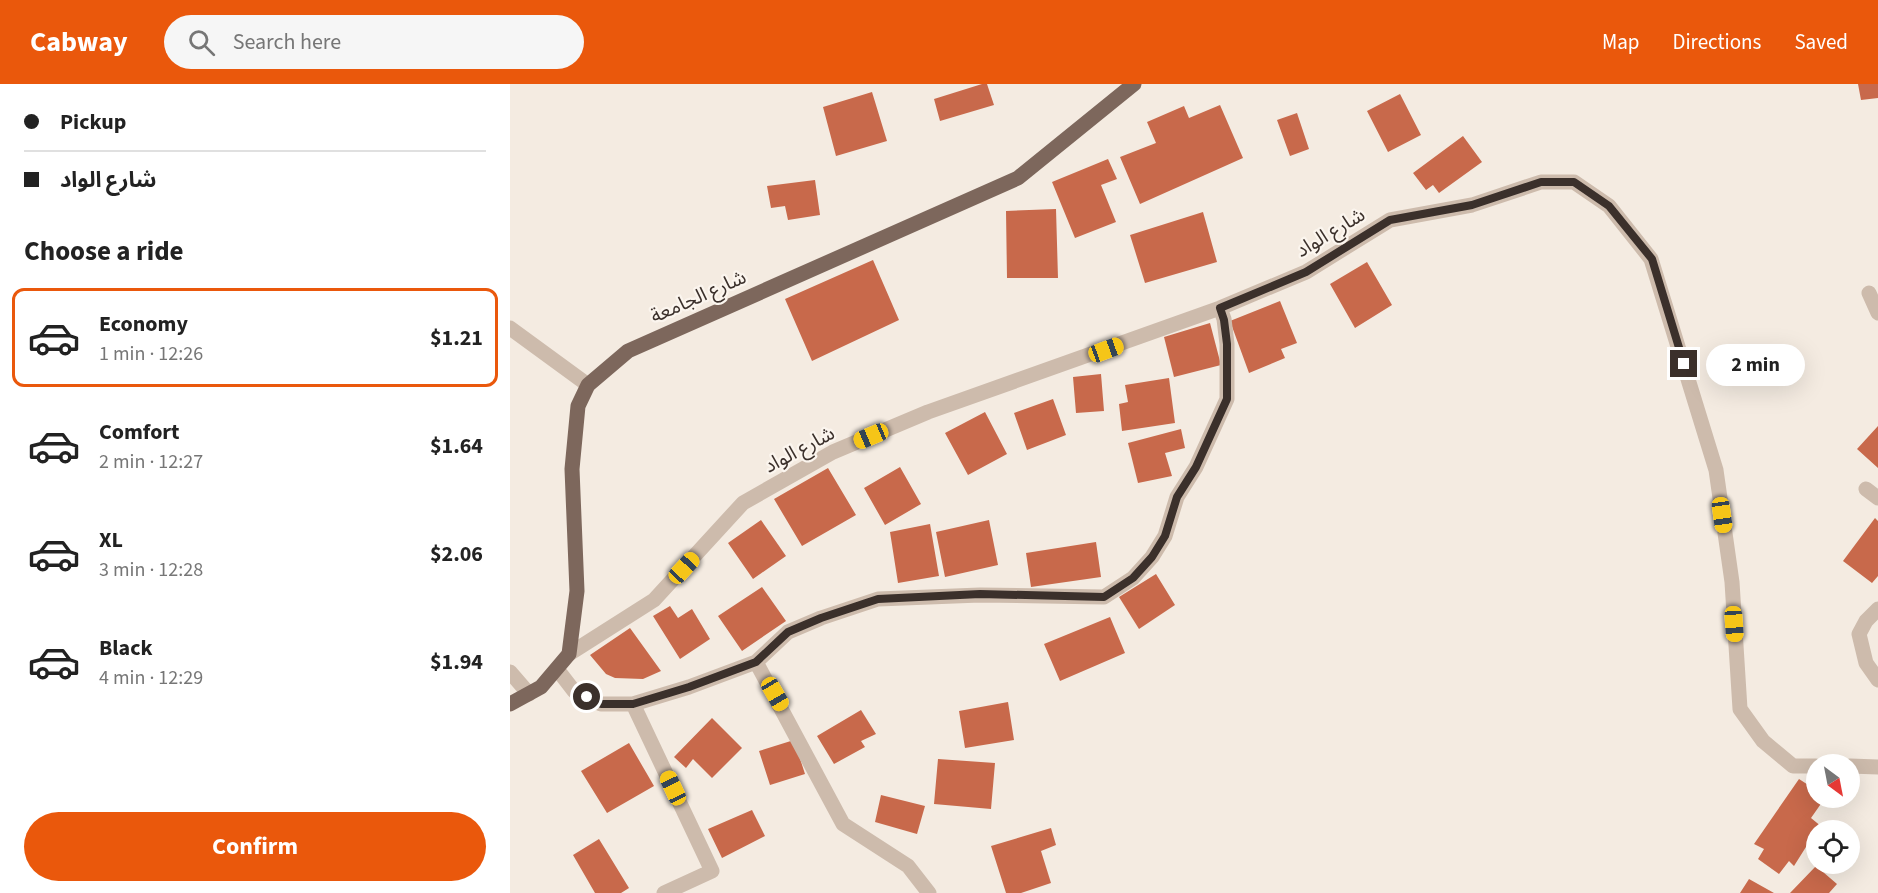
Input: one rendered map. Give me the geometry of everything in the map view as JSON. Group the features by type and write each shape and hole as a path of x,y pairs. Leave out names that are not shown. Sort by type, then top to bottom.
{"main road":[{"name":"شارع الجامعة","path":"510,704 541,687 568,654 577,591 572,469 578,406 588,385 628,351 1018,178 1134,84"}],"street":[{"name":"شارع الواد","path":"568,654 654,600 743,503 833,452 928,412 1220,308 1306,272 1390,220 1472,205 1541,182 1574,182 1609,206 1652,259 1716,470 1732,582 1740,710 1763,741 1793,766 1806,766"},
{"path":"1869,293 1878,313"},
{"path":"557,669 574,691 601,704 633,704 689,687 756,662 788,632 878,599 980,594 1104,597 1133,578 1152,557 1165,536 1177,497 1196,467 1227,399 1227,344 1220,308"},
{"path":"510,328 588,385"},
{"path":"1878,609 1866,621 1859,634 1866,663 1878,680"},
{"path":"756,662 784,710 843,824 908,866 929,893"},
{"path":"510,672 529,693"},
{"path":"633,704 712,871 664,893"},
{"path":"1860,766 1878,767"}],"building":[{"path":"987,84 994,105 940,121 934,99"},
{"path":"1858,84 1878,84 1878,98 1861,100"},
{"path":"872,92 887,141 836,156 823,107"},
{"path":"1400,94 1421,135 1388,152 1367,111"},
{"path":"1220,105 1243,158 1140,204 1120,157 1156,143 1147,122 1184,106 1189,118"},
{"path":"1297,113 1309,149 1290,156 1277,120"},
{"path":"1463,136 1482,162 1439,193 1433,185 1426,190 1413,173"},
{"path":"1108,159 1117,179 1101,185 1116,222 1075,238 1052,182"},
{"path":"815,180 820,215 788,220 785,206 771,208 767,186"},
{"path":"1056,209 1058,278 1007,278 1006,211"},
{"path":"1203,212 1217,262 1145,283 1130,235"},
{"path":"873,260 899,320 812,361 785,299"},
{"path":"1367,262 1392,305 1355,328 1330,284"},
{"path":"1280,301 1297,343 1281,349 1285,358 1249,373 1230,321"},
{"path":"1210,323 1221,365 1174,377 1164,337"},
{"path":"1101,374 1104,411 1076,413 1073,377"},
{"path":"1169,378 1175,423 1122,431 1119,404 1128,402 1125,385"},
{"path":"1053,399 1066,435 1027,450 1014,413"},
{"path":"985,412 1007,454 968,475 945,433"},
{"path":"1878,426 1878,468 1857,449"},
{"path":"1181,429 1185,448 1165,453 1172,476 1138,483 1128,443"},
{"path":"900,467 921,504 885,525 864,488"},
{"path":"828,468 856,515 802,546 774,499"},
{"path":"1875,518 1878,521 1878,576 1872,583 1843,561"},
{"path":"761,520 786,556 753,579 728,543"},
{"path":"989,520 998,565 945,577 936,532"},
{"path":"930,524 939,576 898,583 890,532"},
{"path":"1096,542 1101,577 1031,587 1026,553"},
{"path":"1156,574 1175,605 1139,629 1119,597"},
{"path":"762,587 786,621 742,651 718,616"},
{"path":"670,606 678,618 692,609 710,639 680,659 653,616"},
{"path":"1110,617 1125,653 1060,681 1044,644"},
{"path":"630,628 661,671 643,679 615,678 606,674 590,655"},
{"path":"1008,702 1014,740 965,748 959,711"},
{"path":"861,710 876,734 861,741 865,747 834,764 817,736"},
{"path":"712,718 742,748 712,778 693,759 686,768 674,757"},
{"path":"794,740 805,774 770,785 759,751"},
{"path":"629,743 654,786 607,813 581,771"},
{"path":"938,759 995,763 991,809 934,804"},
{"path":"1799,779 1806,784 1806,808 1818,808 1811,818 1813,820 1806,820 1806,847 1794,866 1789,861 1779,874 1758,859 1764,849 1754,844"},
{"path":"881,795 925,806 917,834 875,822"},
{"path":"752,810 765,836 722,858 708,829"},
{"path":"1051,828 1056,845 1041,851 1051,883 1021,893 1006,893 991,846"},
{"path":"599,839 629,888 621,893 595,893 573,855"},
{"path":"1808,874 1825,874 1837,884 1829,893 1790,893"},
{"path":"1749,879 1774,893 1740,893"}],"route":[{"path":"587,697 601,704 633,704 689,687 756,662 788,632 878,599 980,594 1104,597 1133,578 1152,557 1165,536 1177,497 1196,467 1227,399 1227,344 1220,308 1306,272 1390,220 1472,205 1541,182 1574,182 1609,206 1652,259 1684,364"}]}
